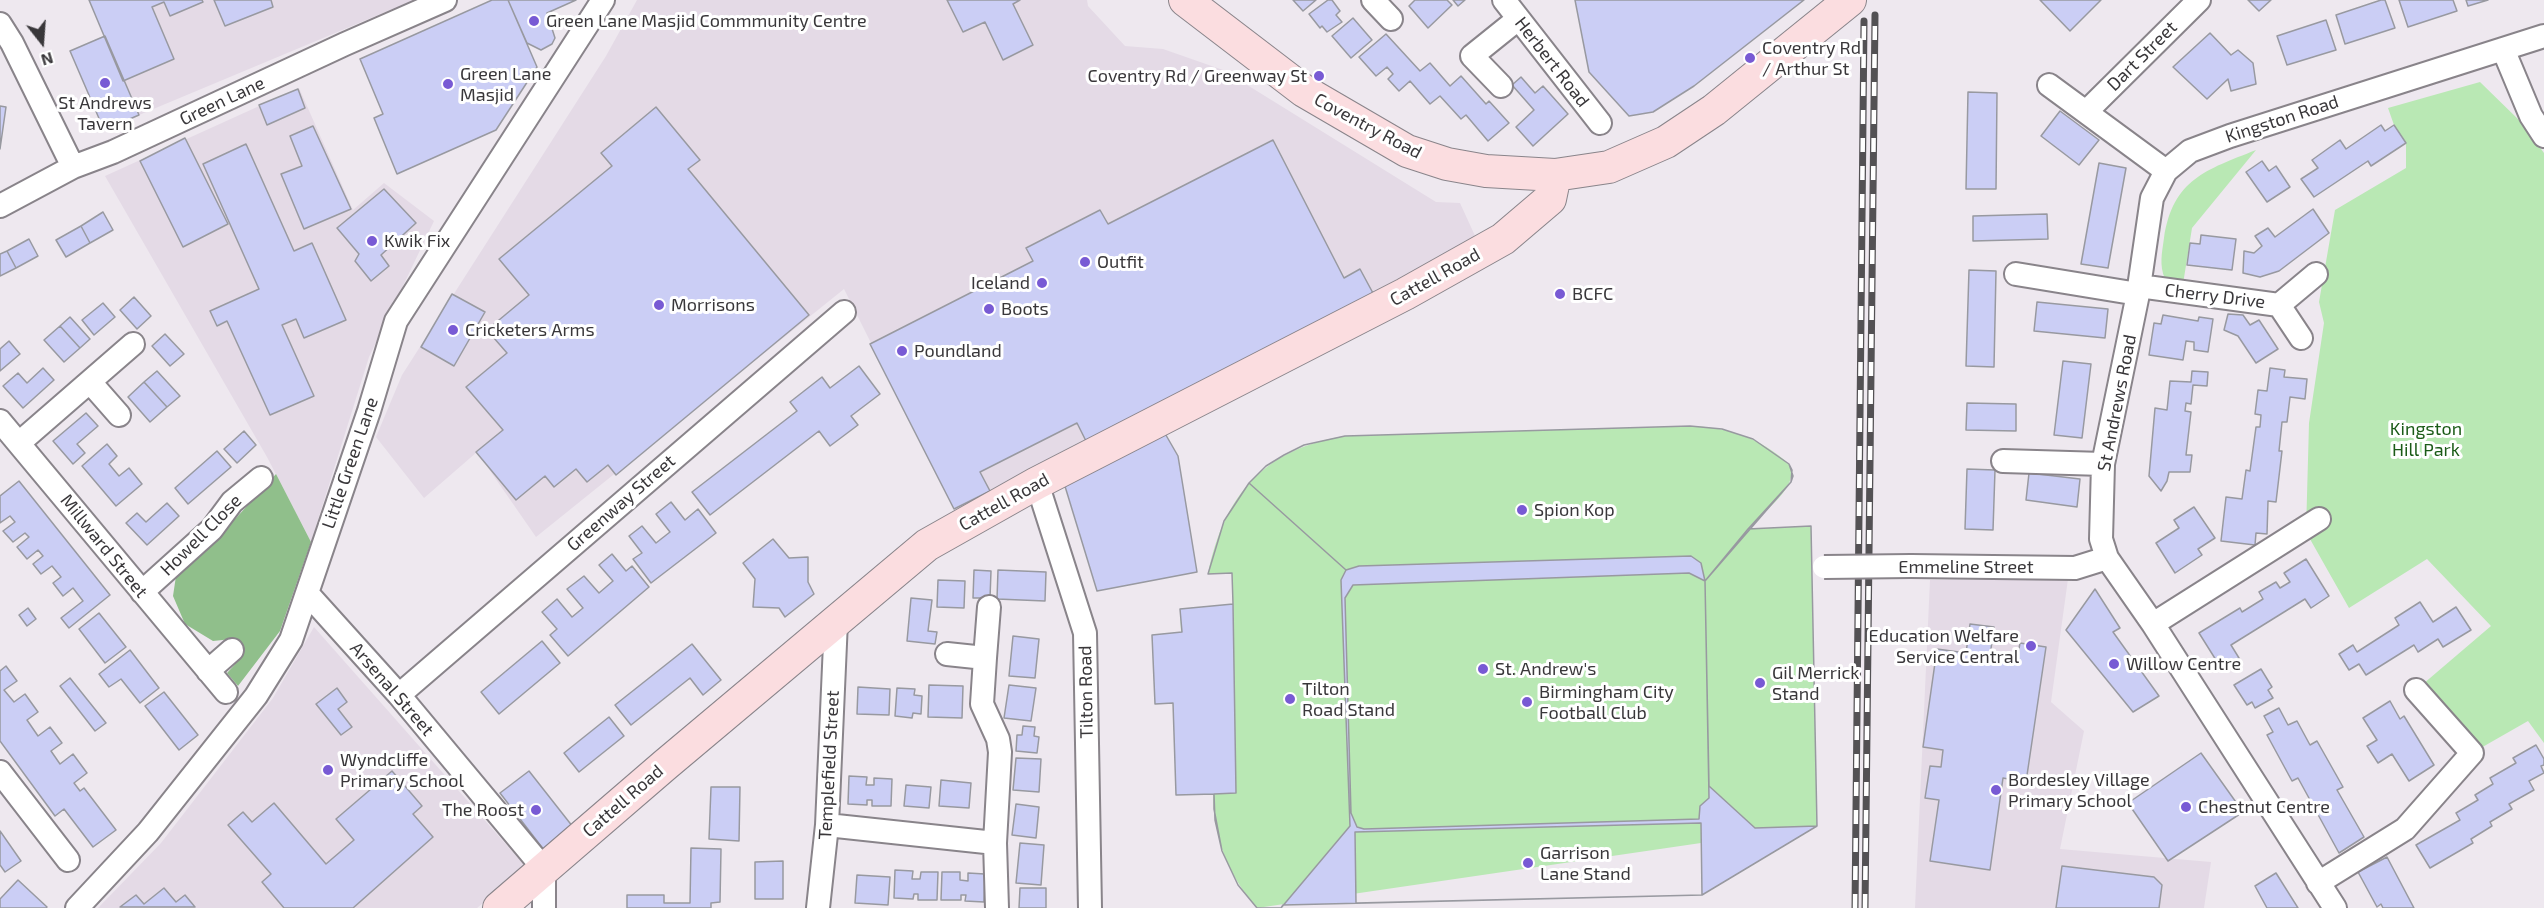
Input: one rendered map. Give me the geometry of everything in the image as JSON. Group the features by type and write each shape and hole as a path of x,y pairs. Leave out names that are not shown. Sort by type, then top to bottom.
{"main road":[{"name":"Coventry Road","path":"1185,0 1304,92 1407,151 1447,164 1477,170 1555,176 1610,167 1666,142 1714,110 1851,0"},
{"name":"Cattell Road","path":"499,908 927,545 1037,483 1405,294 1503,239 1550,199 1555,176"}],"street":[{"name":"Green Lane","path":"0,206 73,167 113,152 345,44 446,0"},
{"name":"Little Green Lane","path":"77,908 148,832 256,696 291,640 369,411 396,321 603,0"},
{"path":"1373,0 1391,19"},
{"name":"Herbert Road","path":"1504,0 1600,123"},
{"name":"Dart Street","path":"2086,112 2199,0"},
{"path":"1501,86 1472,56 1518,19"},
{"path":"0,24 12,43 73,167"},
{"name":"Kingston Road","path":"2166,171 2190,151 2230,135 2544,36"},
{"path":"2503,49 2531,116 2544,136"},
{"path":"2049,85 2166,171"},
{"name":"St Andrews Road","path":"2166,171 2152,198 2139,290 2103,464 2101,539 2107,558 2153,624 2335,908"},
{"name":"Cherry Drive","path":"2016,274 2279,305 2316,274"},
{"path":"2279,305 2301,338"},
{"name":"Greenway Street","path":"399,694 843,312"},
{"path":"19,443 133,344"},
{"path":"90,382 118,415"},
{"name":"Millward Street","path":"0,421 226,692"},
{"path":"2002,461 2103,464"},
{"name":"Howell Close","path":"142,592 212,529 232,502 261,478"},
{"name":"Tilton Road","path":"1037,483 1085,633 1090,908"},
{"path":"2153,624 2319,519"},
{"name":"Emmeline Street","path":"1824,567 2074,568 2107,558"},
{"name":"Arsenal Street","path":"307,592 399,694 544,870"},
{"path":"989,607 982,704 998,739 1000,752 995,843 997,908"},
{"name":"Templefield Street","path":"818,908 827,825 836,621"},
{"path":"208,671 232,650"},
{"path":"947,654 985,658"},
{"path":"2318,883 2405,829 2472,753 2416,690"},
{"path":"0,771 68,860"},
{"path":"827,825 995,843"},
{"path":"544,870 544,908"}],"shaded area":[{"path":"89,0 414,0 139,115"},
{"path":"637,0 1087,0 1088,6 1125,46 1163,49 1223,70 1436,202 1460,203 1476,238 1374,295 954,509 844,289 536,537 477,452 424,498 376,437 402,375 606,56"},
{"path":"299,88 353,210 384,183 434,221 369,357 311,542 267,457 105,176"},
{"name":"Bordesley Village Primary School","path":"2068,579 2051,702 2084,731 2060,849 2211,862 2204,908 1915,908 1930,580"},
{"name":"Wyndcliffe Primary School","path":"314,627 526,867 477,908 98,908 161,843 273,698"}],"green space":[{"name":"Kingston Hill Park","path":"2480,82 2521,122 2544,153 2544,743 2528,721 2472,753 2416,690 2491,626 2427,559 2349,608 2306,532 2309,423 2324,323 2319,302 2335,210 2406,168 2406,143 2394,125 2388,108"},
{"path":"2256,150 2192,228 2183,284 2165,279 2162,264 2164,238 2168,218 2175,202 2195,179 2207,171"},
{"name":"St. Andrew's","path":"1690,426 1717,429 1743,436 1767,447 1789,464 1790,482 1785,490 1748,529 1811,526 1817,826 1257,908 1238,883 1224,856 1216,826 1213,794 1176,795 1173,703 1155,704 1152,635 1181,632 1180,609 1233,604 1232,574 1208,574 1215,546 1225,521 1237,499 1252,480 1270,465 1292,452 1317,442 1345,436"},
{"path":"276,474 311,542 280,631 238,686 227,673 239,660 232,639 213,641 185,624 173,596 176,576 207,550"}],"building":[{"path":"89,0 202,0 203,2 170,16 164,2 152,7 174,59 123,81"},
{"path":"214,0 271,0 273,7 225,26"},
{"name":"Green Lane Masjid","path":"492,0 508,0 537,67 496,130 397,174 374,118 383,114 360,59"},
{"name":"Green Lane Masjid Commmunity Centre","path":"508,0 576,0 547,13 555,38 552,44 541,50 527,43"},
{"path":"947,0 1020,0 1013,4 1033,45 1003,60 985,22 963,32"},
{"path":"1293,0 1316,0 1303,11"},
{"path":"1328,0 1332,0 1340,11 1336,15 1342,22 1327,32 1322,26 1320,28 1309,14"},
{"path":"1415,0 1447,0 1452,5 1428,28 1409,6"},
{"path":"1453,0 1465,0 1458,6"},
{"path":"1575,0 1804,0 1694,86 1653,112 1629,116 1589,72"},
{"path":"2040,0 2101,0 2070,31"},
{"path":"2248,0 2271,0 2259,11"},
{"path":"2385,0 2395,28 2345,44 2336,15"},
{"path":"2399,0 2453,0 2457,11 2408,27"},
{"path":"2466,0 2488,0 2468,6"},
{"path":"1353,18 1372,40 1351,58 1332,36"},
{"path":"2326,20 2336,50 2287,65 2277,36"},
{"path":"2210,33 2231,55 2238,50 2253,63 2256,84 2231,91 2228,79 2207,99 2173,67"},
{"path":"1386,34 1420,71 1430,63 1450,86 1461,76 1486,104 1489,101 1509,123 1488,141 1466,115 1461,119 1440,96 1430,104 1410,81 1399,91 1388,79 1393,74 1387,67 1376,76 1359,57"},
{"name":"St Andrews Tavern","path":"105,36 139,115 104,130 70,51"},
{"path":"1521,77 1535,93 1543,86 1568,114 1533,146 1516,127 1534,110 1512,85"},
{"path":"298,89 305,108 267,125 259,105"},
{"path":"1968,92 1997,93 1996,189 1966,189"},
{"path":"0,106 6,107 0,149"},
{"name":"Morrisons","path":"656,107 700,160 688,169 809,315 616,475 608,465 587,482 576,469 554,487 545,476 516,500 476,452 503,430 466,387 507,353 487,330 529,295 499,259 612,166 601,153"},
{"path":"2060,111 2099,140 2079,165 2041,136"},
{"path":"2381,125 2385,131 2394,125 2406,143 2371,166 2368,161 2314,197 2301,179 2318,168 2312,160 2340,140 2346,149"},
{"path":"313,126 351,209 304,229 281,174 302,166 290,136"},
{"path":"185,138 228,224 183,247 140,161"},
{"path":"1273,140 1344,278 1360,269 1374,295 1086,441 1077,423 980,472 990,491 954,509 870,344 1033,261 1026,248 1100,210 1108,224"},
{"path":"246,144 294,251 312,243 346,320 304,338 296,319 282,325 314,396 270,415 227,321 217,326 210,311 259,289 203,164"},
{"path":"2262,161 2269,171 2276,166 2290,187 2267,202 2246,172"},
{"path":"2099,163 2126,168 2108,268 2081,264"},
{"name":"Kwik Fix","path":"384,189 416,223 381,255 389,266 371,281 355,261 359,254 337,228"},
{"path":"2313,209 2329,233 2279,271 2260,277 2243,273 2244,251 2254,253 2262,246 2255,236 2268,228 2275,237"},
{"path":"103,212 113,230 90,243 81,226"},
{"path":"2047,214 2048,239 1973,241 1973,216"},
{"path":"81,226 90,243 66,257 56,240"},
{"path":"2201,235 2236,239 2232,270 2187,265 2190,243 2200,244"},
{"path":"29,239 38,256 16,268 7,251"},
{"path":"7,251 16,268 0,276 0,254"},
{"path":"1969,270 1996,271 1994,367 1966,366"},
{"name":"Cricketers Arms","path":"452,294 485,312 454,366 421,347"},
{"path":"134,297 151,316 137,329 120,310"},
{"path":"2037,302 2108,309 2105,338 2034,331"},
{"path":"103,303 115,317 94,335 82,320"},
{"path":"2228,314 2243,315 2250,325 2259,320 2278,349 2256,363 2238,336 2224,330"},
{"path":"2163,315 2198,321 2199,317 2213,319 2208,352 2194,350 2194,342 2186,341 2183,360 2149,355 2154,323 2161,324"},
{"path":"70,317 90,339 80,348 60,326"},
{"path":"60,326 80,348 64,362 44,340"},
{"path":"165,334 184,354 170,366 152,346"},
{"path":"9,341 20,354 0,371 0,349"},
{"path":"2063,361 2091,364 2082,438 2054,435"},
{"path":"859,366 880,394 851,416 858,425 830,446 819,431 710,515 692,492 797,411 790,402 822,377 830,388"},
{"path":"43,368 54,380 23,408 3,386 18,373 27,383"},
{"path":"2270,368 2285,370 2284,377 2307,379 2305,399 2290,397 2287,422 2282,422 2279,451 2282,451 2276,502 2268,501 2267,534 2256,533 2255,545 2221,541 2226,497 2242,499 2246,470 2250,471 2256,427 2260,427 2261,415 2255,414 2258,390 2267,391"},
{"path":"157,371 180,396 167,407 144,382"},
{"path":"2192,371 2208,372 2207,386 2193,385 2191,404 2186,403 2185,411 2191,412 2186,455 2192,455 2190,472 2169,472 2161,491 2149,476 2155,408 2167,410 2170,381 2191,382"},
{"path":"144,382 167,407 150,422 128,397"},
{"path":"1967,403 2016,404 2016,431 1966,430"},
{"path":"86,413 98,426 77,444 85,453 73,464 53,441"},
{"name":"St. Andrew's","path":"1690,426 1722,429 1753,439 1789,464 1792,470 1791,482 1748,529 1811,526 1817,826 1702,895 1283,905 1281,908 1257,908 1238,885 1222,851 1215,820 1214,794 1176,795 1173,703 1155,704 1152,635 1182,632 1180,609 1233,604 1232,573 1208,574 1224,521 1249,483 1266,466 1304,445 1345,436","holes":["1689,573 1705,581 1709,798 1700,806 1699,819 1364,829 1357,827 1351,813 1345,598 1353,585"]},
{"name":"Spion Kop","path":"1690,426 1722,429 1753,439 1789,464 1793,476 1791,482 1705,581 1701,563 1691,556 1359,566 1346,570 1249,483 1266,466 1304,445 1345,436"},
{"path":"1163,430 1178,456 1197,572 1097,591 1064,483"},
{"path":"244,431 256,445 237,463 224,449"},
{"path":"107,444 117,456 109,464 119,476 129,468 142,484 116,506 82,466"},
{"path":"217,451 231,467 188,504 175,488"},
{"path":"1967,469 1995,470 1993,530 1965,529"},
{"path":"2029,473 2080,479 2077,507 2026,500"},
{"path":"19,481 110,595 69,628 61,618 83,601 73,588 63,596 53,583 61,577 52,566 41,574 33,564 43,556 38,550 27,559 17,547 29,537 25,533 13,542 3,531 15,522 10,516 0,523 0,496"},
{"name":"Tilton Road Stand","path":"1249,483 1346,570 1341,580 1350,826 1281,908 1257,908 1238,885 1222,851 1214,809 1214,794 1236,793 1233,604 1232,573 1208,574 1224,521"},
{"path":"671,502 685,520 698,509 716,533 651,583 633,559 642,553 629,536 642,526 656,543 670,532 656,514"},
{"path":"167,503 179,516 147,545 126,523 137,513 146,522"},
{"path":"2194,507 2215,538 2198,549 2202,555 2175,573 2156,543 2179,528 2174,520"},
{"name":"Gil Merrick Stand","path":"1811,526 1817,826 1755,828 1709,786 1705,581 1748,529"},
{"path":"773,539 789,558 808,557 808,582 814,594 785,617 779,608 753,607 755,579 743,563"},
{"path":"612,554 626,571 632,566 649,587 568,656 550,635 557,629 542,612 557,599 572,617 583,608 567,589 584,576 599,593 613,581 599,565"},
{"path":"2306,559 2329,596 2311,608 2305,599 2231,645 2239,658 2221,668 2199,633 2240,608 2242,612 2263,599 2259,592 2276,582 2280,588 2290,582 2284,573"},
{"path":"974,570 991,571 990,598 973,598"},
{"path":"998,570 1046,572 1045,601 997,599"},
{"path":"938,580 965,581 964,608 937,607"},
{"name":"Willow Centre","path":"2095,589 2120,628 2113,632 2159,696 2133,712 2066,630"},
{"path":"911,598 932,600 928,631 937,632 935,644 907,641"},
{"path":"2420,602 2433,622 2456,607 2471,630 2443,647 2438,639 2418,652 2414,645 2366,675 2359,664 2349,670 2339,654 2353,645 2357,652 2399,625 2395,618"},
{"path":"28,608 36,619 27,626 19,615"},
{"path":"99,613 126,647 105,663 79,629"},
{"path":"1970,624 1994,627 1990,656 2017,660 2020,643 2046,647 2026,782 2003,778 1990,870 1930,861 1939,800 1925,798 1930,766 1941,767 1943,750 1923,747 1937,649 1966,653"},
{"path":"1013,636 1039,639 1035,678 1009,676"},
{"path":"542,641 560,663 499,714 481,692"},
{"path":"692,644 721,680 703,695 690,678 631,725 615,705"},
{"path":"130,650 159,688 140,703 121,679 109,687 99,674"},
{"path":"6,666 17,681 4,690 14,702 25,694 38,712 27,720 38,736 50,727 62,743 51,751 60,764 73,754 87,773 74,783 80,791 84,788 116,830 93,847 64,809 55,816 0,741 0,671"},
{"path":"2261,669 2272,687 2268,690 2273,698 2255,708 2252,702 2247,705 2234,685"},
{"path":"70,678 106,723 95,731 60,686"},
{"path":"929,685 963,686 962,718 928,717"},
{"path":"1009,685 1036,688 1031,721 1004,718"},
{"path":"858,687 890,689 889,715 857,714"},
{"path":"337,688 347,702 338,709 352,727 341,735 316,704"},
{"path":"897,688 915,689 914,695 922,696 921,714 913,713 912,718 895,716"},
{"path":"164,692 198,735 179,750 145,706"},
{"path":"2390,701 2400,719 2404,716 2434,765 2409,781 2392,754 2378,763 2367,746 2377,740 2363,718"},
{"path":"2279,708 2288,725 2297,721 2310,745 2317,741 2343,787 2337,790 2364,837 2339,853 2298,778 2292,781 2267,735 2273,732 2264,716"},
{"path":"609,717 624,736 579,772 564,753"},
{"path":"1023,726 1035,727 1034,736 1039,737 1037,753 1016,751 1017,735 1022,735"},
{"path":"2536,745 2544,759 2544,765 2541,766 2544,773 2529,781 2534,790 2509,804 2512,809 2490,822 2492,826 2471,839 2473,843 2430,868 2416,845 2460,820 2456,813 2478,800 2475,795 2493,784 2490,778 2516,763 2513,758"},
{"name":"Chestnut Centre","path":"2201,753 2243,812 2168,861 2128,803"},
{"path":"1016,758 1041,759 1039,792 1013,790"},
{"path":"392,771 422,806 413,814 433,837 353,908 284,908 262,882 271,874 228,825 243,812 252,822 274,803 326,864 354,840 336,819"},
{"name":"The Roost","path":"529,771 573,827 544,850 500,793"},
{"path":"849,776 867,777 866,785 874,785 874,778 892,779 891,806 872,806 872,800 867,800 867,805 848,804"},
{"path":"941,780 971,783 969,808 939,806"},
{"path":"906,785 931,787 929,808 904,806"},
{"path":"711,787 740,787 739,841 709,839"},
{"path":"1016,804 1039,807 1036,838 1012,835"},
{"name":"Garrison Lane Stand","path":"1701,823 1702,895 1356,903 1355,832"},
{"path":"0,831 21,861 5,872 0,865"},
{"path":"1020,843 1044,845 1041,885 1016,883"},
{"path":"691,848 721,849 720,902 711,903 711,908 627,908 627,895 664,895 664,903 690,903"},
{"path":"2387,857 2414,908 2383,908 2381,904 2377,907 2358,872"},
{"path":"783,861 783,899 755,899 755,862"},
{"path":"2062,866 2154,877 2162,885 2159,908 2056,908"},
{"path":"895,870 913,871 912,879 920,879 921,872 938,872 937,900 918,900 918,894 914,894 913,899 894,898"},
{"path":"942,872 960,872 960,880 968,881 968,873 985,874 984,902 965,901 966,895 961,895 961,900 941,900"},
{"path":"2276,873 2298,908 2267,908 2255,886"},
{"path":"857,875 890,877 888,905 855,903"},
{"path":"18,880 47,907 0,908 0,899"},
{"path":"164,888 176,902 185,895 195,907 120,907 136,895 144,904"},
{"path":"1020,888 1046,888 1046,908 1019,908"}],"railway":[{"path":"1865,908 1875,15"},
{"path":"1855,908 1864,21"}],"place":[{"name":"Green Lane Masjid Commmunity Centre","path":"534,21"},
{"name":"Coventry Rd / Arthur St","path":"1750,58"},
{"name":"Coventry Rd / Greenway St","path":"1319,76"},
{"name":"St Andrews Tavern","path":"105,83"},
{"name":"Green Lane Masjid","path":"448,84"},
{"name":"Kwik Fix","path":"372,241"},
{"name":"Outfit","path":"1085,262"},
{"name":"Iceland","path":"1042,283"},
{"name":"BCFC","path":"1560,294"},
{"name":"Morrisons","path":"659,305"},
{"name":"Boots","path":"989,309"},
{"name":"Cricketers Arms","path":"453,330"},
{"name":"Poundland","path":"902,351"},
{"name":"Spion Kop","path":"1522,510"},
{"name":"Education Welfare Service Central","path":"2031,646"},
{"name":"Willow Centre","path":"2114,664"},
{"name":"St. Andrew's","path":"1483,669"},
{"name":"Gil Merrick Stand","path":"1760,683"},
{"name":"Tilton Road Stand","path":"1290,699"},
{"name":"Birmingham City Football Club","path":"1527,702"},
{"name":"Wyndcliffe Primary School","path":"328,770"},
{"name":"Bordesley Village Primary School","path":"1996,790"},
{"name":"Chestnut Centre","path":"2186,807"},
{"name":"The Roost","path":"536,810"},
{"name":"Garrison Lane Stand","path":"1528,863"}]}
